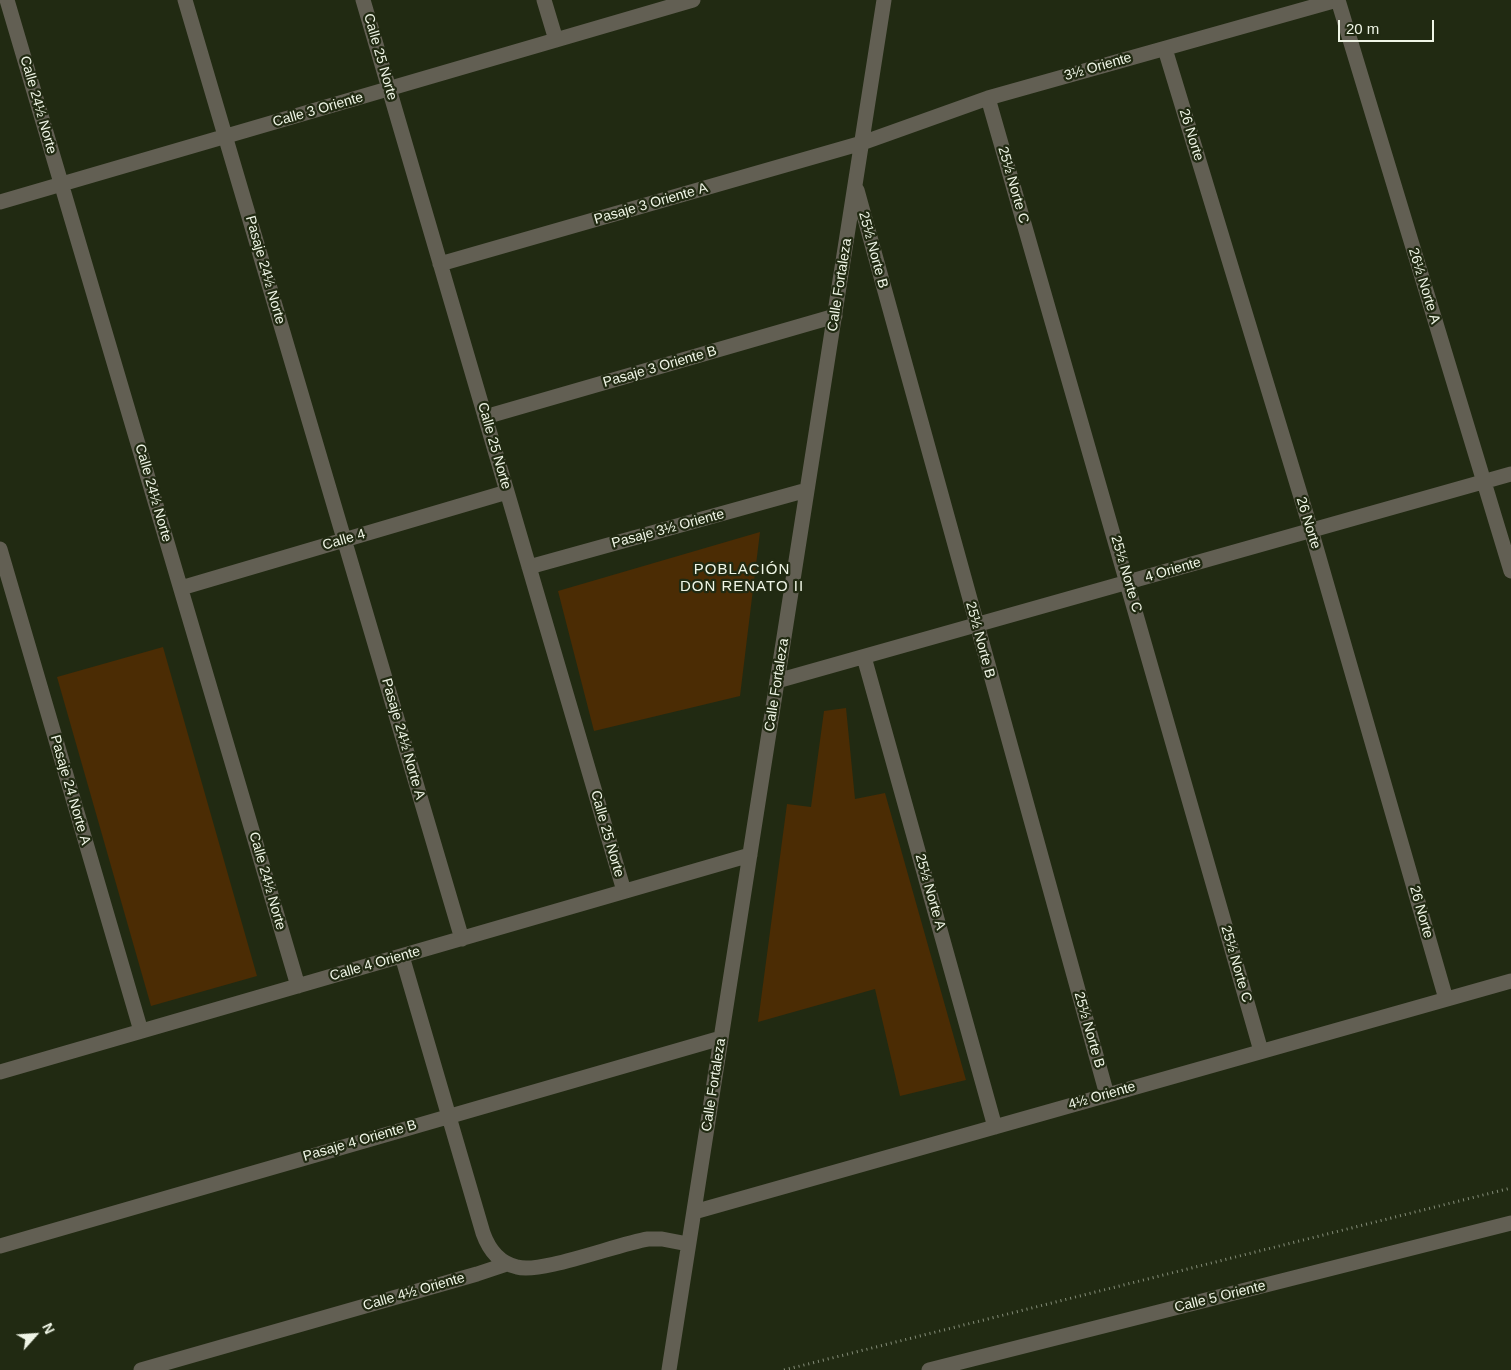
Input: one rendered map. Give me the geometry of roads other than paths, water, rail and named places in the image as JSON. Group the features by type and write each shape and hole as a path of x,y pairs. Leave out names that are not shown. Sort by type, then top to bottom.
{"street":[{"name":"Calle 24½ Norte","path":"7,0 298,986"},
{"name":"Pasaje 24½ Norte","path":"185,0 344,540"},
{"name":"Calle 25 Norte","path":"363,0 624,892"},
{"path":"544,0 556,40"},
{"name":"Calle 3 Oriente","path":"0,202 693,0"},
{"name":"Calle Fortaleza","path":"669,1370 884,0"},
{"name":"3½ Oriente","path":"862,143 988,98 1338,0"},
{"name":"26½ Norte A","path":"1338,0 1511,571"},
{"name":"26 Norte","path":"1165,48 1311,530 1446,999"},
{"name":"25½ Norte C","path":"988,98 1261,1051"},
{"name":"Pasaje 3 Oriente A","path":"440,264 862,143"},
{"name":"25½ Norte B","path":"856,185 1107,1095"},
{"name":"Pasaje 3 Oriente B","path":"485,417 835,316"},
{"name":"4 Oriente","path":"777,681 1511,474"},
{"name":"Pasaje 3½ Oriente","path":"529,567 807,490"},
{"name":"Calle 4","path":"181,588 507,492"},
{"name":"Pasaje 24½ Norte A","path":"344,540 462,938"},
{"name":"Pasaje 24 Norte A","path":"0,549 141,1032"},
{"name":"25½ Norte A","path":"864,657 995,1127"},
{"name":"Calle 4 Oriente","path":"0,1072 750,855"},
{"path":"402,956 488,1246 496,1256 507,1264"},
{"name":"4½ Oriente","path":"694,1212 1511,981"},
{"name":"Pasaje 4 Oriente B","path":"0,1246 721,1038"},
{"name":"Calle 5 Oriente","path":"929,1370 1511,1223"},
{"name":"Calle 4½ Oriente","path":"141,1370 507,1264 529,1269 648,1239 662,1239 688,1244"}],"district":[{"name":"POBLACIÓN DON RENATO II","path":"742,578"}]}
